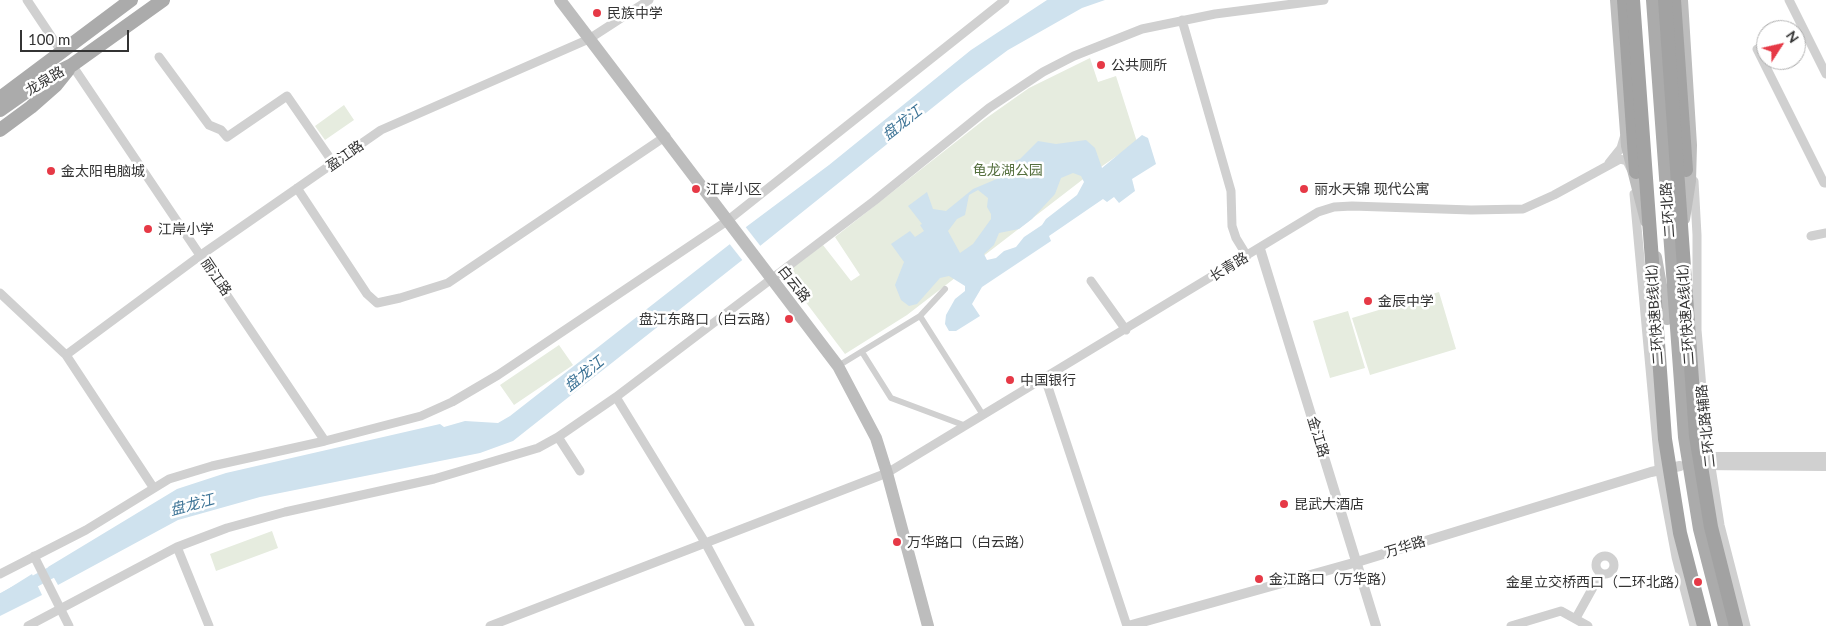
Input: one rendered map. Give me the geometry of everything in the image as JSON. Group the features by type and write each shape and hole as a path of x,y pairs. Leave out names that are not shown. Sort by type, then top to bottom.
{"highway":[{"path":"1624,0 1637,183 1671,318"},
{"name":"二环快速B线(北)","path":"1633,0 1671,318 1662,413 1672,488 1685,555 1704,626"},
{"name":"二环快速A线(北)","path":"1665,0 1671,318 1694,410 1702,476 1716,548 1736,626"},
{"path":"1671,318 1686,185 1674,0"}],"main road":[{"name":"龙泉路","path":"0,98 131,0"},
{"name":"龙泉路","path":"0,110 44,79 72,65 163,0"},
{"name":"白云路","path":"560,0 666,136 730,226 838,366 876,438 928,626"},
{"path":"1616,0 1626,134 1631,168 1658,263 1671,318"},
{"name":"二环北路","path":"1644,0 1666,243"},
{"name":"二环北路","path":"1653,0 1671,318 1691,531 1716,626"},
{"path":"1671,318 1691,170 1691,132 1682,0"},
{"path":"0,122 72,65"},
{"path":"0,130 56,85 72,65"},
{"name":"二环北路","path":"1686,463 1700,529 1725,626"}],"street":[{"path":"27,0 61,51"},
{"name":"盈江路","path":"66,355 201,255 381,130 589,39 650,0"},
{"path":"0,574 86,530 153,487 169,479 212,466 325,441 421,416 452,402 498,375 730,226 992,3 1006,0"},
{"path":"28,626 177,547 227,528 285,512 434,478 517,456 538,448 558,437 616,397 772,280 1018,87 1074,56 1142,30 1215,14 1324,0"},
{"path":"1789,0 1796,20"},
{"path":"1182,20 1232,191 1232,226 1236,238 1247,256"},
{"path":"1806,41 1826,74"},
{"path":"158,57 209,125 221,130 227,137 287,96 334,164"},
{"name":"丽江路","path":"72,65 325,441"},
{"path":"1768,70 1826,183"},
{"name":"二环北路辅路","path":"1691,132 1697,218 1697,340 1709,460 1723,539 1746,626"},
{"path":"1601,169 1610,162 1621,148 1626,134"},
{"path":"297,188 367,294 378,303 448,283 666,136"},
{"path":"1601,169 1620,159 1627,162 1631,168 1660,470 1671,535 1694,626"},
{"name":"长青路","path":"490,626 887,473 1260,249 1318,212 1334,207 1471,210 1523,209 1554,195 1601,169"},
{"path":"1811,236 1826,233"},
{"name":"金江路","path":"1260,249 1376,626"},
{"path":"1091,281 1126,330"},
{"path":"838,366 920,316 945,289"},
{"path":"0,292 66,355 153,487"},
{"path":"920,316 983,415"},
{"path":"862,352 891,398 966,426"},
{"path":"1045,378 1128,626"},
{"path":"616,397 706,544 750,626"},
{"path":"558,437 580,471"},
{"name":"万华路","path":"1128,626 1357,562 1686,463 1709,460 1826,457"},
{"name":"万华路","path":"1709,460 1826,466"},
{"path":"177,547 209,626"},
{"path":"34,556 69,626"},
{"path":"1576,618 1601,573"},
{"path":"1511,626 1556,611 1566,612 1588,626"}],"green space":[{"name":"龟龙湖公园","path":"1090,58 1098,82 1116,76 1137,142 1082,180 907,315 845,354 792,284 792,268 823,245 851,281 860,275 835,237 985,119 1029,88"},
{"path":"344,105 354,120 325,140 315,126"},
{"path":"1439,292 1456,349 1370,375 1352,318"},
{"path":"1348,311 1365,368 1330,378 1313,321"},
{"path":"559,345 573,365 514,405 500,385"},
{"path":"272,531 278,548 216,571 210,554"}],"water":[{"path":"1047,0 1105,0 1082,8 1008,50 962,84 513,441 480,453 260,497 178,520 58,585 48,567 177,489 226,473 440,424 444,427 465,421 498,423 510,416 730,244 746,227 829,165 971,50"},
{"path":"1142,135 1148,138 1156,164 1132,179 1135,191 1119,203 1114,197 1107,202 1103,199 1049,236 1051,241 982,287 972,304 980,316 956,331 949,331 945,324 946,315 955,299 965,291 965,286 949,276 940,278 917,304 909,306 901,300 895,285 904,262 891,244 910,231 915,237 924,231 920,225 922,224 908,206 927,192 933,209 946,211 973,189 999,178 1014,161 1020,159 1038,141 1056,144 1086,140 1095,148 1102,168","holes":["1073,173 1081,176 1084,182 1077,195 1046,219 1042,225 1024,237 1016,247 1004,251 996,258 987,260 984,254 994,245 999,233 1019,229 1032,219 1055,194 1061,178","978,190 988,198 987,207 991,214 991,219 973,244 960,253 948,231 957,219 965,215 969,195"]},
{"path":"32,574 42,595 0,616 0,594"}],"pier":[{"path":"744,225 762,248 743,261 728,242"}],"waterway":[{"name":"盘龙江","path":"0,600 65,565"}],"place":[{"name":"民族中学","path":"597,13"},
{"name":"公共厕所","path":"1101,65"},
{"name":"金太阳电脑城","path":"51,171"},
{"name":"江岸小区","path":"696,189"},
{"name":"丽水天锦 现代公寓","path":"1304,189"},
{"name":"江岸小学","path":"148,229"},
{"name":"金辰中学","path":"1368,301"},
{"name":"盘江东路口（白云路）","path":"789,319"},
{"name":"中国银行","path":"1010,380"},
{"name":"昆武大酒店","path":"1284,504"},
{"name":"万华路口（白云路）","path":"897,542"},
{"name":"金江路口（万华路）","path":"1259,579"},
{"name":"金星立交桥西口（二环北路）","path":"1698,582"}]}
